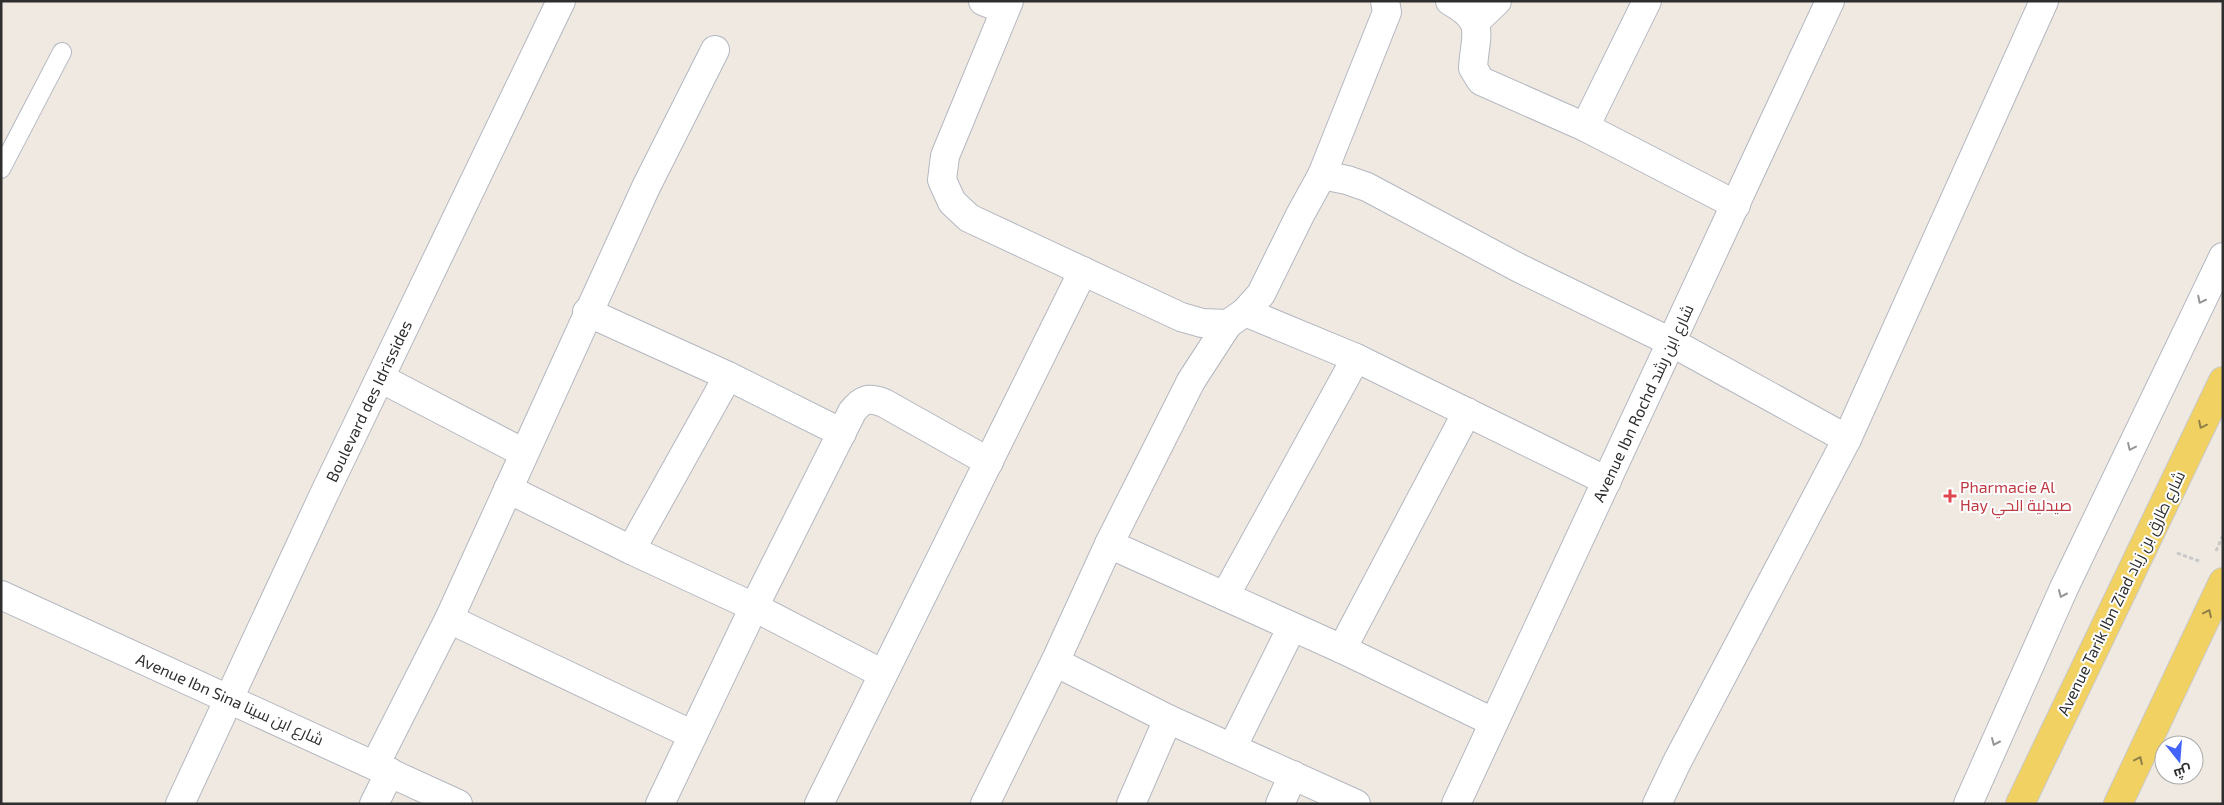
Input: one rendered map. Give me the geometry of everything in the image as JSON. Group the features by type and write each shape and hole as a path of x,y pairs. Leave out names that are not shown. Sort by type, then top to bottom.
{"main road":[{"name":"Avenue Tarik Ibn Ziad شارع طارق بن زياد","path":"2020,804 2223,382"},
{"path":"2118,804 2223,582"}],"street":[{"name":"Boulevard des Idrissides","path":"180,804 380,378 561,1"},
{"path":"985,804 1055,662 1108,544 1191,381 1236,318 1261,294 1322,175 1387,12 1385,1"},
{"path":"1450,1 1468,11 1475,22 1478,39 1473,68 1481,81 1585,128 1736,205"},
{"path":"1475,22 1497,1"},
{"path":"1585,128 1647,1"},
{"name":"Avenue Ibn Rochd شارع ابن رشد","path":"1456,804 1830,1"},
{"path":"1657,804 1677,762 1847,439 2044,1"},
{"path":"999,4 945,156 942,180 952,202 969,218 1181,317 1202,323 1236,318 1356,358 1608,481"},
{"path":"374,804 383,769 587,312 646,187 715,50"},
{"path":"1322,175 1347,180 1367,187 1519,268 1671,342 1847,439"},
{"path":"1968,804 2064,588 2223,257"},
{"path":"819,804 1083,271"},
{"path":"587,312 728,376 842,433"},
{"path":"1225,596 1356,358"},
{"path":"631,550 728,376"},
{"path":"380,378 524,453"},
{"path":"660,804 754,607 859,403 866,399 873,399 989,462"},
{"path":"1342,649 1467,412"},
{"path":"508,488 631,550 754,607 883,674"},
{"path":"1108,544 1342,649 1493,722"},
{"name":"Avenue Ibn Sina شارع ابن سينا","path":"1,595 458,804"},
{"path":"449,619 693,735"},
{"path":"1232,748 1292,627"},
{"path":"1055,662 1168,719 1356,804"},
{"path":"1132,804 1168,719"},
{"path":"1280,804 1293,775"}],"lane":[{"path":"1,170 62,52"}],"path":[{"path":"2177,553 2201,562"}],"place":[{"name":"Pharmacie Al Hay صيدلية الحي","path":"1950,496"}]}
